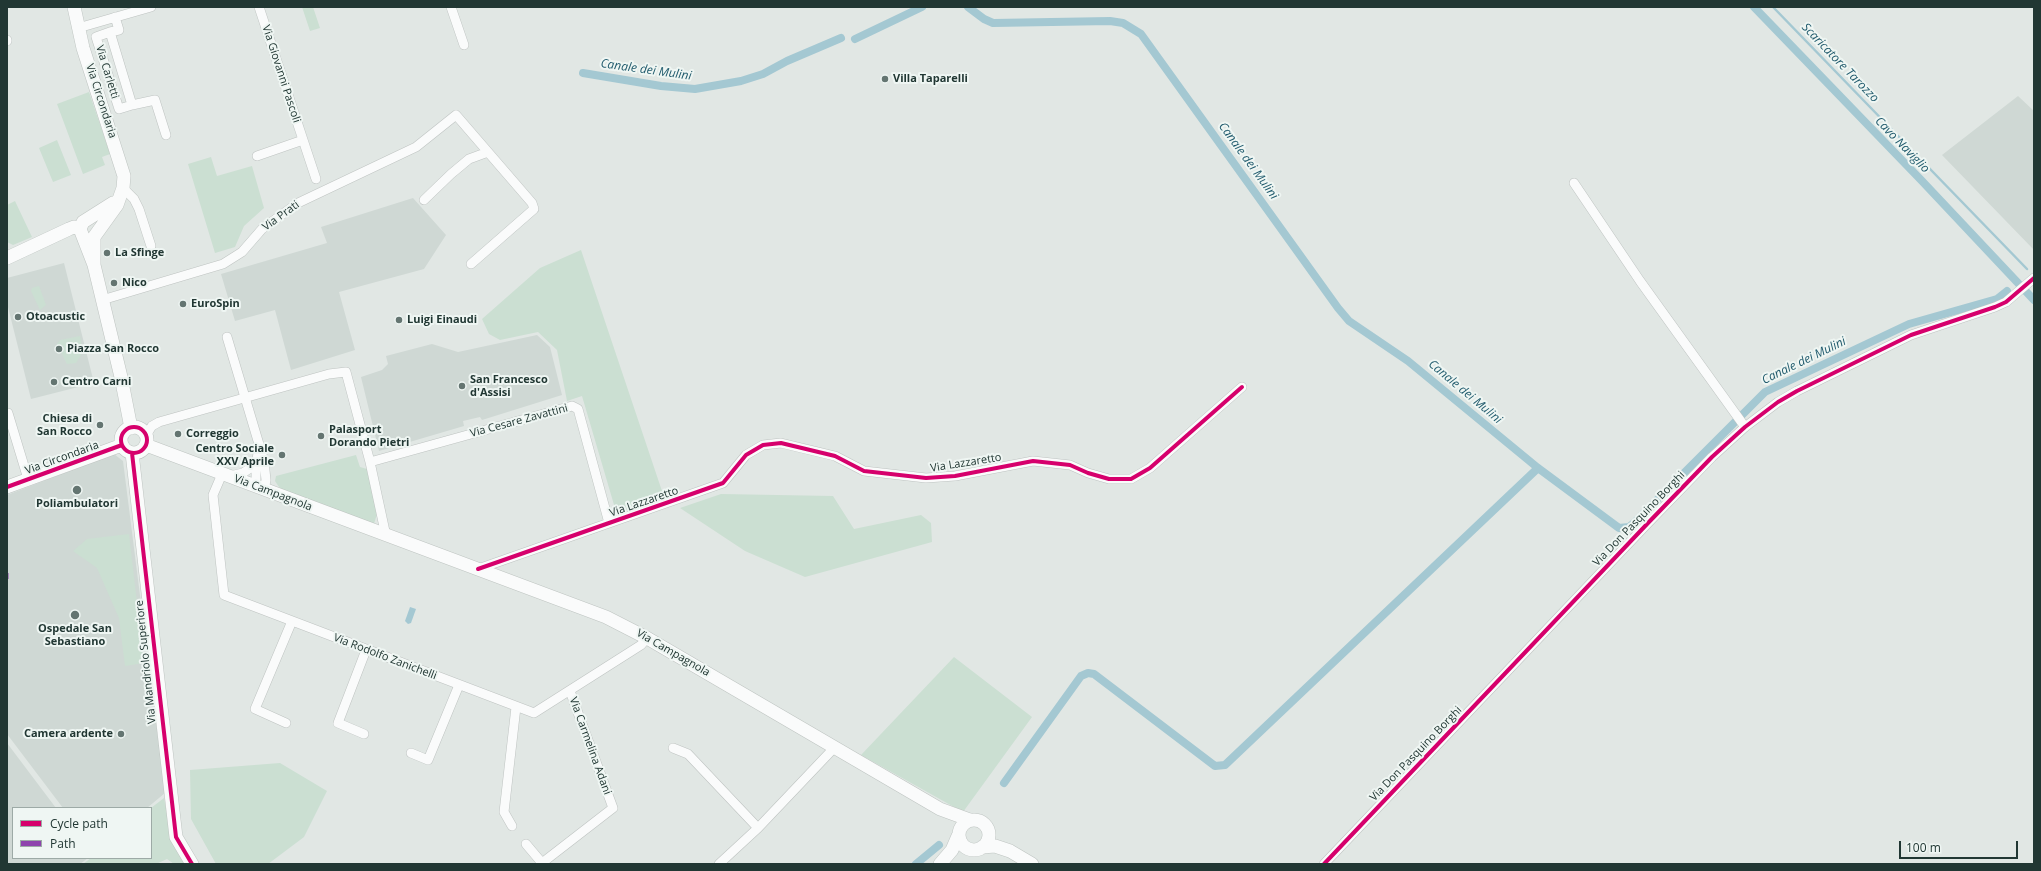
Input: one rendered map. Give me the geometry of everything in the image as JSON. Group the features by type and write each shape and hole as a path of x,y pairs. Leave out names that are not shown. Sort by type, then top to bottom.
{"main road":[{"name":"Via Circondaria","path":"74,7 78,28 121,164 124,176 122,191"},
{"path":"88,231 122,191"},
{"path":"8,256 69,228 74,227 88,231"},
{"path":"88,231 102,300 123,383 131,428"},
{"path":"127,449 122,435 131,428 140,429 146,440"},
{"name":"Via Circondaria","path":"7,486 127,449 139,452 146,440"},
{"name":"Via Campagnola","path":"146,440 226,475 382,530 478,569 606,617 648,638 940,810 970,820 980,821 984,824 988,832 1010,851 1032,864"},
{"name":"Via Mandriolo Superiore","path":"127,449 176,836 192,864"},
{"name":"Via Campagnola","path":"940,810 959,834 962,845 976,848 995,846 1010,851"},
{"path":"941,863 959,834 962,824 970,820"},
{"path":"941,863 976,848 988,841 988,832"}],"street":[{"path":"78,28 151,7"},
{"name":"Via Giovanni Pascoli","path":"259,7 316,179"},
{"path":"451,7 464,45"},
{"name":"Via Carletti","path":"115,17 119,30 96,37 119,109 155,100 166,135"},
{"name":"Via Carletti","path":"110,32 132,105"},
{"name":"Via Prati","path":"102,300 223,264 242,252 262,229 298,203 416,147 456,115 488,152"},
{"path":"258,156 303,140"},
{"path":"424,200 469,159 488,152 532,203 534,209 471,264"},
{"path":"1574,182 1640,281 1740,421"},
{"path":"122,191 134,199 139,209 151,246"},
{"name":"Via Don Pasquino Borghi","path":"1324,864 1648,522 1712,457 1740,421 1887,347 1931,328 1995,307 2014,296 2032,280"},
{"path":"227,337 244,399 264,461 266,480 260,488"},
{"path":"146,440 152,426 159,422 329,374 346,372 370,462 382,530"},
{"name":"Via Lazzaretto","path":"478,569 723,483 746,455 763,444 781,443 835,456 864,471 919,478 955,476 1033,461 1070,465 1088,473 1109,479 1131,479 1150,468 1242,387"},
{"name":"Via Cesare Zavattini","path":"370,462 572,406 578,409 609,523"},
{"name":"Via Circondaria","path":"8,413 28,479"},
{"path":"259,448 256,464 260,488"},
{"path":"226,475 243,472 256,464"},
{"name":"Via Rodolfo Zanichelli","path":"226,475 213,495 224,595 366,650 534,713 641,645 648,638"},
{"path":"286,723 255,709 292,621"},
{"path":"364,734 338,723 366,650"},
{"path":"411,753 428,760 458,685"},
{"name":"Via Carmelina Adani","path":"526,844 542,862 613,808 570,691"},
{"path":"512,826 504,812 516,707"},
{"path":"673,748 688,754 758,828"},
{"path":"719,864 758,828 834,748"}],"shaded area":[{"path":"2018,96 2034,111 2034,250 1942,155"},
{"path":"413,198 446,235 424,269 339,292 355,350 291,370 275,310 235,321 221,274 327,243 321,227"},
{"path":"64,263 94,383 31,399 7,303 7,278"},
{"name":"San Francesco d'Assisi","path":"537,335 550,347 562,395 482,420 480,417 463,421 464,426 379,451 361,377 382,370 388,364 386,356 432,344 458,352"},
{"name":"Ospedale San Sebastiano","path":"114,454 123,461 165,793 148,807 62,807 7,734 7,495"},
{"path":"7,743 55,807 12,807 12,859 87,859 80,864 7,864"}],"green space":[{"path":"302,7 313,7 320,28 310,31"},
{"path":"89,92 110,154 102,157 105,165 83,174 57,104"},
{"path":"57,140 71,175 53,182 39,148"},
{"path":"211,157 217,176 252,166 264,208 244,226 235,247 215,253 188,164"},
{"path":"15,201 32,237 13,245 7,242 7,205"},
{"path":"581,250 665,500 617,515 582,396 567,401 557,350 538,332 500,340 489,334 482,319 540,268"},
{"path":"39,286 46,305 40,310 31,291 32,288"},
{"path":"80,336 82,348 81,355 76,363 67,364 57,344 60,340"},
{"path":"356,455 360,467 367,469 377,514 374,524 288,493 279,487 275,481 276,476"},
{"path":"721,494 833,496 854,529 921,515 931,523 932,542 805,577 745,551 680,508"},
{"path":"129,534 144,663 125,666 119,618 97,568 73,551 87,539"},
{"path":"954,657 1032,717 963,812 861,755"},
{"path":"280,763 327,791 304,837 268,864 216,864 191,819 190,770"},
{"path":"164,798 172,839 188,864 174,864 167,859 156,864 83,864 90,859 152,859 152,807"}],"water":[{"path":"410,607 416,609 411,623 408,624 405,621"}],"waterway":[{"name":"Canale dei Mulini","path":"855,39 922,7"},
{"name":"Canale dei Mulini","path":"968,7 984,19 993,23 1110,21 1123,23 1141,34 1338,308 1349,321 1408,361 1538,468 1619,528 1629,527 1635,522 1765,392 1909,324 1997,299 2007,291"},
{"name":"Cavo Naviglio","path":"1754,7 1922,181 2034,300"},
{"name":"Scaricatore Tarozzo","path":"1773,7 2027,269"},
{"name":"Canale dei Mulini","path":"583,73 661,86 695,89 741,81 763,74 787,61 841,38"},
{"path":"1004,783 1081,676 1088,673 1094,674 1215,766 1225,765 1538,468"},
{"path":"916,864 939,845"}],"marked path":[{"path":"7,573 7,579"}],"cycle path":[{"path":"1324,864 1648,523 1712,457 1745,427 1778,402 1797,391 1911,335 2006,302 2034,278"},
{"path":"478,569 723,483 746,455 763,445 781,443 835,456 864,471 926,478 955,476 1033,461 1070,465 1088,473 1109,479 1131,479 1150,468 1242,387"},
{"path":"134,427 143,431 147,440 143,449 134,453 125,449 121,440 125,431 134,427"},
{"path":"7,487 122,445"},
{"path":"132,453 176,837 192,864"}],"place":[{"name":"Villa Taparelli","path":"885,79"},
{"name":"La Sfinge","path":"107,253"},
{"name":"Nico","path":"114,283"},
{"name":"EuroSpin","path":"183,304"},
{"name":"Otoacustic","path":"18,317"},
{"name":"Luigi Einaudi","path":"399,320"},
{"name":"Piazza San Rocco","path":"59,349"},
{"name":"Centro Carni","path":"54,382"},
{"name":"San Francesco d'Assisi","path":"462,386"},
{"name":"Chiesa di San Rocco","path":"100,425"},
{"name":"Correggio","path":"178,434"},
{"name":"Palasport Dorando Pietri","path":"321,436"},
{"name":"Centro Sociale XXV Aprile","path":"282,455"},
{"name":"Poliambulatori","path":"77,490"},
{"name":"Ospedale San Sebastiano","path":"75,615"},
{"name":"Camera ardente","path":"121,734"}]}
